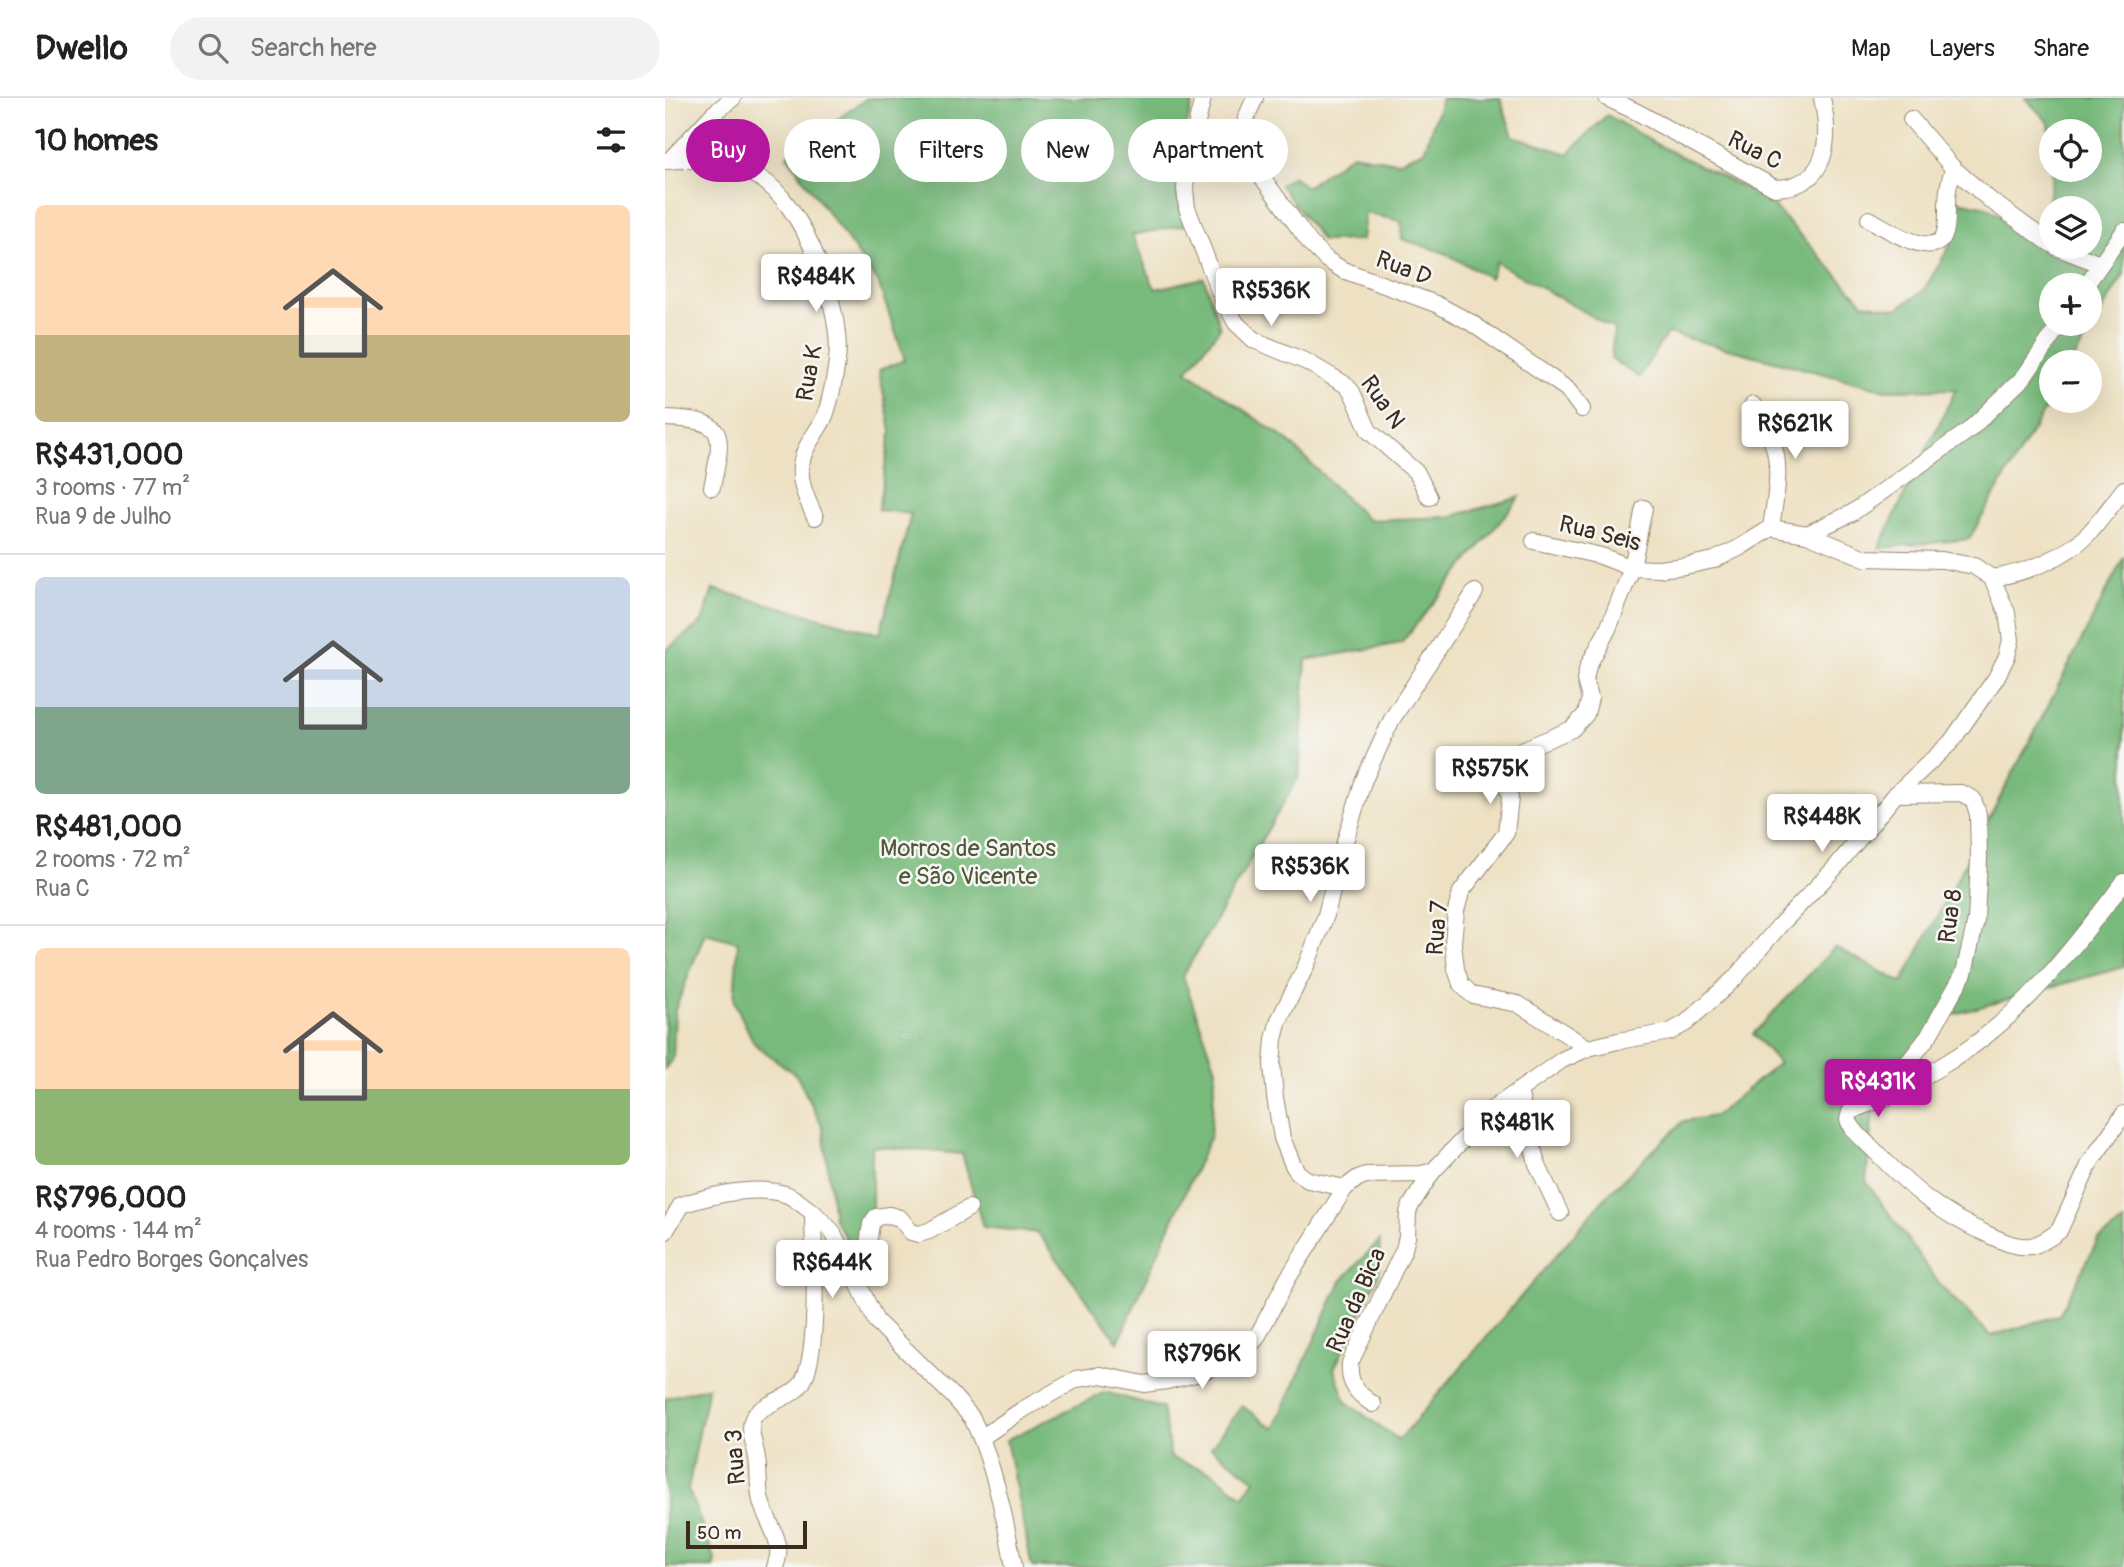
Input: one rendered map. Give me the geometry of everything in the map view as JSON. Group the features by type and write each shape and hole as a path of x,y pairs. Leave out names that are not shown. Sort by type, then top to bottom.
{"street":[{"path":"667,161 713,114 733,98"},
{"name":"Rua N","path":"1203,98 1187,163 1185,189 1188,208 1219,292 1236,323 1254,340 1307,362 1346,385 1352,392 1369,431 1417,473 1429,497"},
{"name":"Rua D","path":"1255,98 1246,118 1244,139 1248,158 1310,243 1327,260 1343,270 1436,304 1471,322 1567,389 1582,409"},
{"name":"Rua C","path":"1607,98 1775,188 1788,188 1804,180 1820,165 1827,144 1822,98"},
{"path":"1911,119 1953,169 2039,235"},
{"name":"Rua K","path":"667,161 693,159 725,164 759,177 787,202 810,244 832,302 838,335 837,362 825,417 803,455 801,473 804,494 815,517"},
{"path":"1868,219 1920,244 1938,244 1946,231 1947,191 1953,169"},
{"path":"2094,273 2124,231"},
{"path":"2087,259 2100,264"},
{"path":"1807,534 1851,513 1968,431 2024,377 2052,336"},
{"path":"1753,405 1770,436 1777,456 1771,528 1807,534 1865,558 1942,560 1975,566 1991,578 2018,572 2063,553 2088,534 2124,489"},
{"path":"665,418 695,419 711,426 717,434 720,452 712,487"},
{"name":"Rua 7","path":"1588,1048 1518,1004 1481,998 1465,990 1456,969 1453,943 1456,911 1461,892 1506,833 1510,798 1506,779 1509,760 1522,750 1572,729 1586,714 1590,698 1585,680 1588,666 1608,629 1632,568 1644,508"},
{"name":"Rua Seis","path":"1534,541 1601,556 1632,568 1658,569 1714,560 1771,528"},
{"name":"Rua da Bica","path":"1373,1404 1359,1395 1353,1385 1349,1374 1350,1363 1404,1249 1408,1212 1433,1171 1491,1110 1562,1060 1588,1048 1669,1032 1686,1023 1734,979 1779,926 1834,869 1896,794 1951,742 1996,678 2007,656 2011,640 2007,612 1991,578"},
{"path":"1345,1188 1308,1180 1298,1173 1293,1165 1282,1138 1275,1097 1272,1064 1274,1039 1279,1020 1306,966 1326,915 1363,782 1392,719 1475,592"},
{"name":"Rua 8","path":"1887,1097 1906,1065 1928,1037 1964,973 1976,920 1979,859 1978,814 1969,795 1896,794"},
{"path":"2124,882 2048,978 1994,1029 1946,1063 1887,1097 1850,1112 1850,1124 1932,1204 1965,1225 2008,1244 2030,1246 2051,1238 2059,1231 2091,1161 2124,1114"},
{"path":"1519,1091 1537,1164 1560,1213"},
{"path":"981,1438 1021,1410 1077,1379 1101,1375 1144,1384 1167,1381 1200,1373 1237,1356 1256,1339 1288,1278 1345,1188 1366,1175 1422,1174 1433,1171"},
{"path":"665,1232 673,1207 720,1194 765,1191 788,1195 813,1212 832,1231 876,1321 972,1418 991,1465 1014,1567"},
{"path":"857,1281 866,1258 871,1224 876,1217 889,1215 899,1218 911,1231 919,1234 969,1208"},
{"name":"Rua 3","path":"775,1567 778,1561 778,1540 761,1500 751,1422 762,1410 794,1393 806,1375 814,1318 813,1212"}],"green space":[{"name":"Morros de Santos e São Vicente","path":"867,98 1194,98 1188,119 1128,119 1128,182 1174,182 1185,225 1132,235 1155,289 1204,278 1220,328 1187,371 1287,440 1368,520 1449,517 1520,497 1401,643 1306,660 1299,776 1183,976 1216,1069 1210,1137 1118,1342 1038,1233 983,1227 962,1154 872,1146 872,1208 854,1252 834,1219 823,1128 797,1076 754,1043 734,1001 738,942 705,933 675,1010 673,1058 665,1069 665,651 702,622 713,589 880,634 911,514 878,510 891,431 879,370 905,360 878,282 806,182 880,182 880,119 838,119"},
{"path":"1442,98 1500,98 1513,136 1568,154 1607,115 1658,145 1767,199 1863,303 1897,309 1924,290 1951,244 1949,199 1987,207 2038,243 2039,239 2039,259 2102,259 2102,196 2049,196 2052,182 2102,182 2102,119 2045,119 2025,98 2124,98 2124,274 2102,311 2102,273 2039,273 2039,336 2087,336 2079,350 2039,350 2039,413 2043,413 1969,539 1879,548 1956,389 1886,390 1667,333 1639,377 1611,359 1614,329 1496,262 1490,278 1445,253 1402,239 1401,221 1365,213 1362,240 1322,241 1280,185 1293,176 1306,187 1352,154 1397,162 1424,151"},
{"path":"2124,557 2124,967 1948,1016 1876,1081 1866,1181 1940,1285 1991,1336 2059,1315 2098,1240 2124,1222 2124,1567 1032,1567 1006,1440 1105,1392 1162,1408 1171,1458 1212,1472 1243,1497 1255,1480 1211,1447 1242,1406 1274,1429 1341,1281 1380,1240 1379,1274 1334,1369 1346,1402 1399,1440 1610,1192 1684,1121 1715,1116 1779,1063 1753,1034 1835,947 1902,983"},
{"path":"708,1387 688,1489 715,1559 714,1567 665,1567 665,1398"}]}
